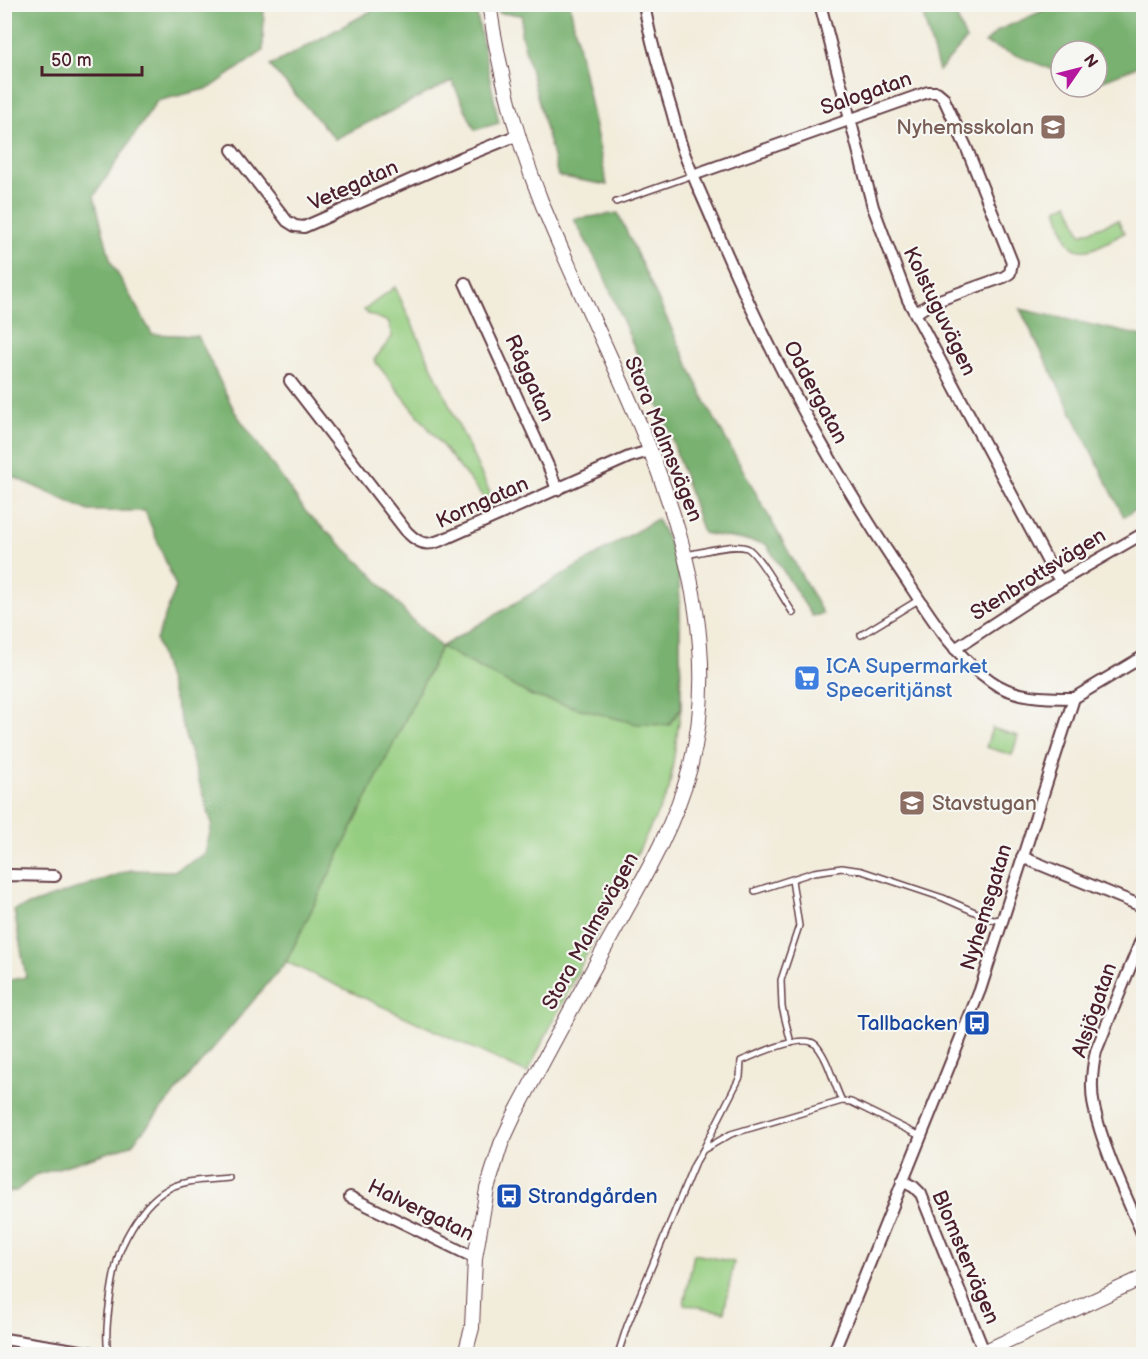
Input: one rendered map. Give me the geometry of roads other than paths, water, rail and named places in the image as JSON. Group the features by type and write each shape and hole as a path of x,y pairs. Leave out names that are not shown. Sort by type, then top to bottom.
{"street":[{"name":"Stora Malmsvägen","path":"476,1354 472,1328 475,1258 487,1189 506,1134 531,1084 663,840 690,768 698,725 701,669 696,615 685,555 669,497 542,203 518,135 500,69 489,4"},
{"name":"Oddergatan","path":"644,4 653,51 684,153 693,175 749,306 844,485 955,649 972,667 993,683 1014,692 1043,698 1074,698"},
{"name":"Kolstuguvägen","path":"820,4 873,207 887,246 916,313 1050,566 1062,581"},
{"name":"Salogatan","path":"693,175 928,92 937,92 947,105 1012,262 1010,273 1004,278 931,303 916,313"},
{"name":"Vetegatan","path":"232,150 287,221 295,226 304,227 518,135"},
{"name":"Råggatan","path":"465,283 557,490"},
{"name":"Korngatan","path":"290,381 416,541 424,544 434,544 649,451"},
{"name":"Stenbrottsvägen","path":"955,649 1040,593 1143,533"},
{"path":"1074,698 1143,656"},
{"name":"Nyhemsgatan","path":"832,1354 980,990 1074,698"},
{"path":"1022,857 1143,907"},
{"path":"4,877 11,875 55,876"},
{"name":"Alsjögatan","path":"1143,933 1096,1051 1092,1071 1092,1089 1094,1107 1108,1149 1143,1238"},
{"name":"Blomstervägen","path":"902,1182 914,1187 921,1194 983,1354"},
{"name":"Halvergatan","path":"350,1197 475,1258"},
{"path":"983,1354 1143,1277"},
{"name":"Stora Malmsvägen","path":"465,1354 472,1328"},
{"path":"4,1338 100,1354"}],"lane":[{"path":"616,202 693,175"},
{"path":"685,555 730,548 748,549 793,613"},
{"path":"861,635 920,599"},
{"path":"755,891 814,872 842,868 862,871 942,898 993,920 1003,919"},
{"path":"791,1043 783,1007 781,980 799,926 792,880"},
{"path":"618,1354 627,1326 694,1165 704,1150 740,1077 741,1061 759,1053 808,1040 815,1044 825,1061 842,1101"},
{"path":"704,1150 731,1134 842,1101 851,1102 916,1134 923,1132"},
{"path":"109,1354 106,1343 112,1287 122,1247 148,1203 178,1184 229,1178"}],"place":[{"name":"Nyhemsskolan","path":"1053,127"},
{"name":"ICA Supermarket Speceritjänst","path":"807,678"},
{"name":"Stavstugan","path":"912,803"},
{"name":"Tallbacken","path":"977,1023"},
{"name":"Strandgården","path":"509,1196"}]}
